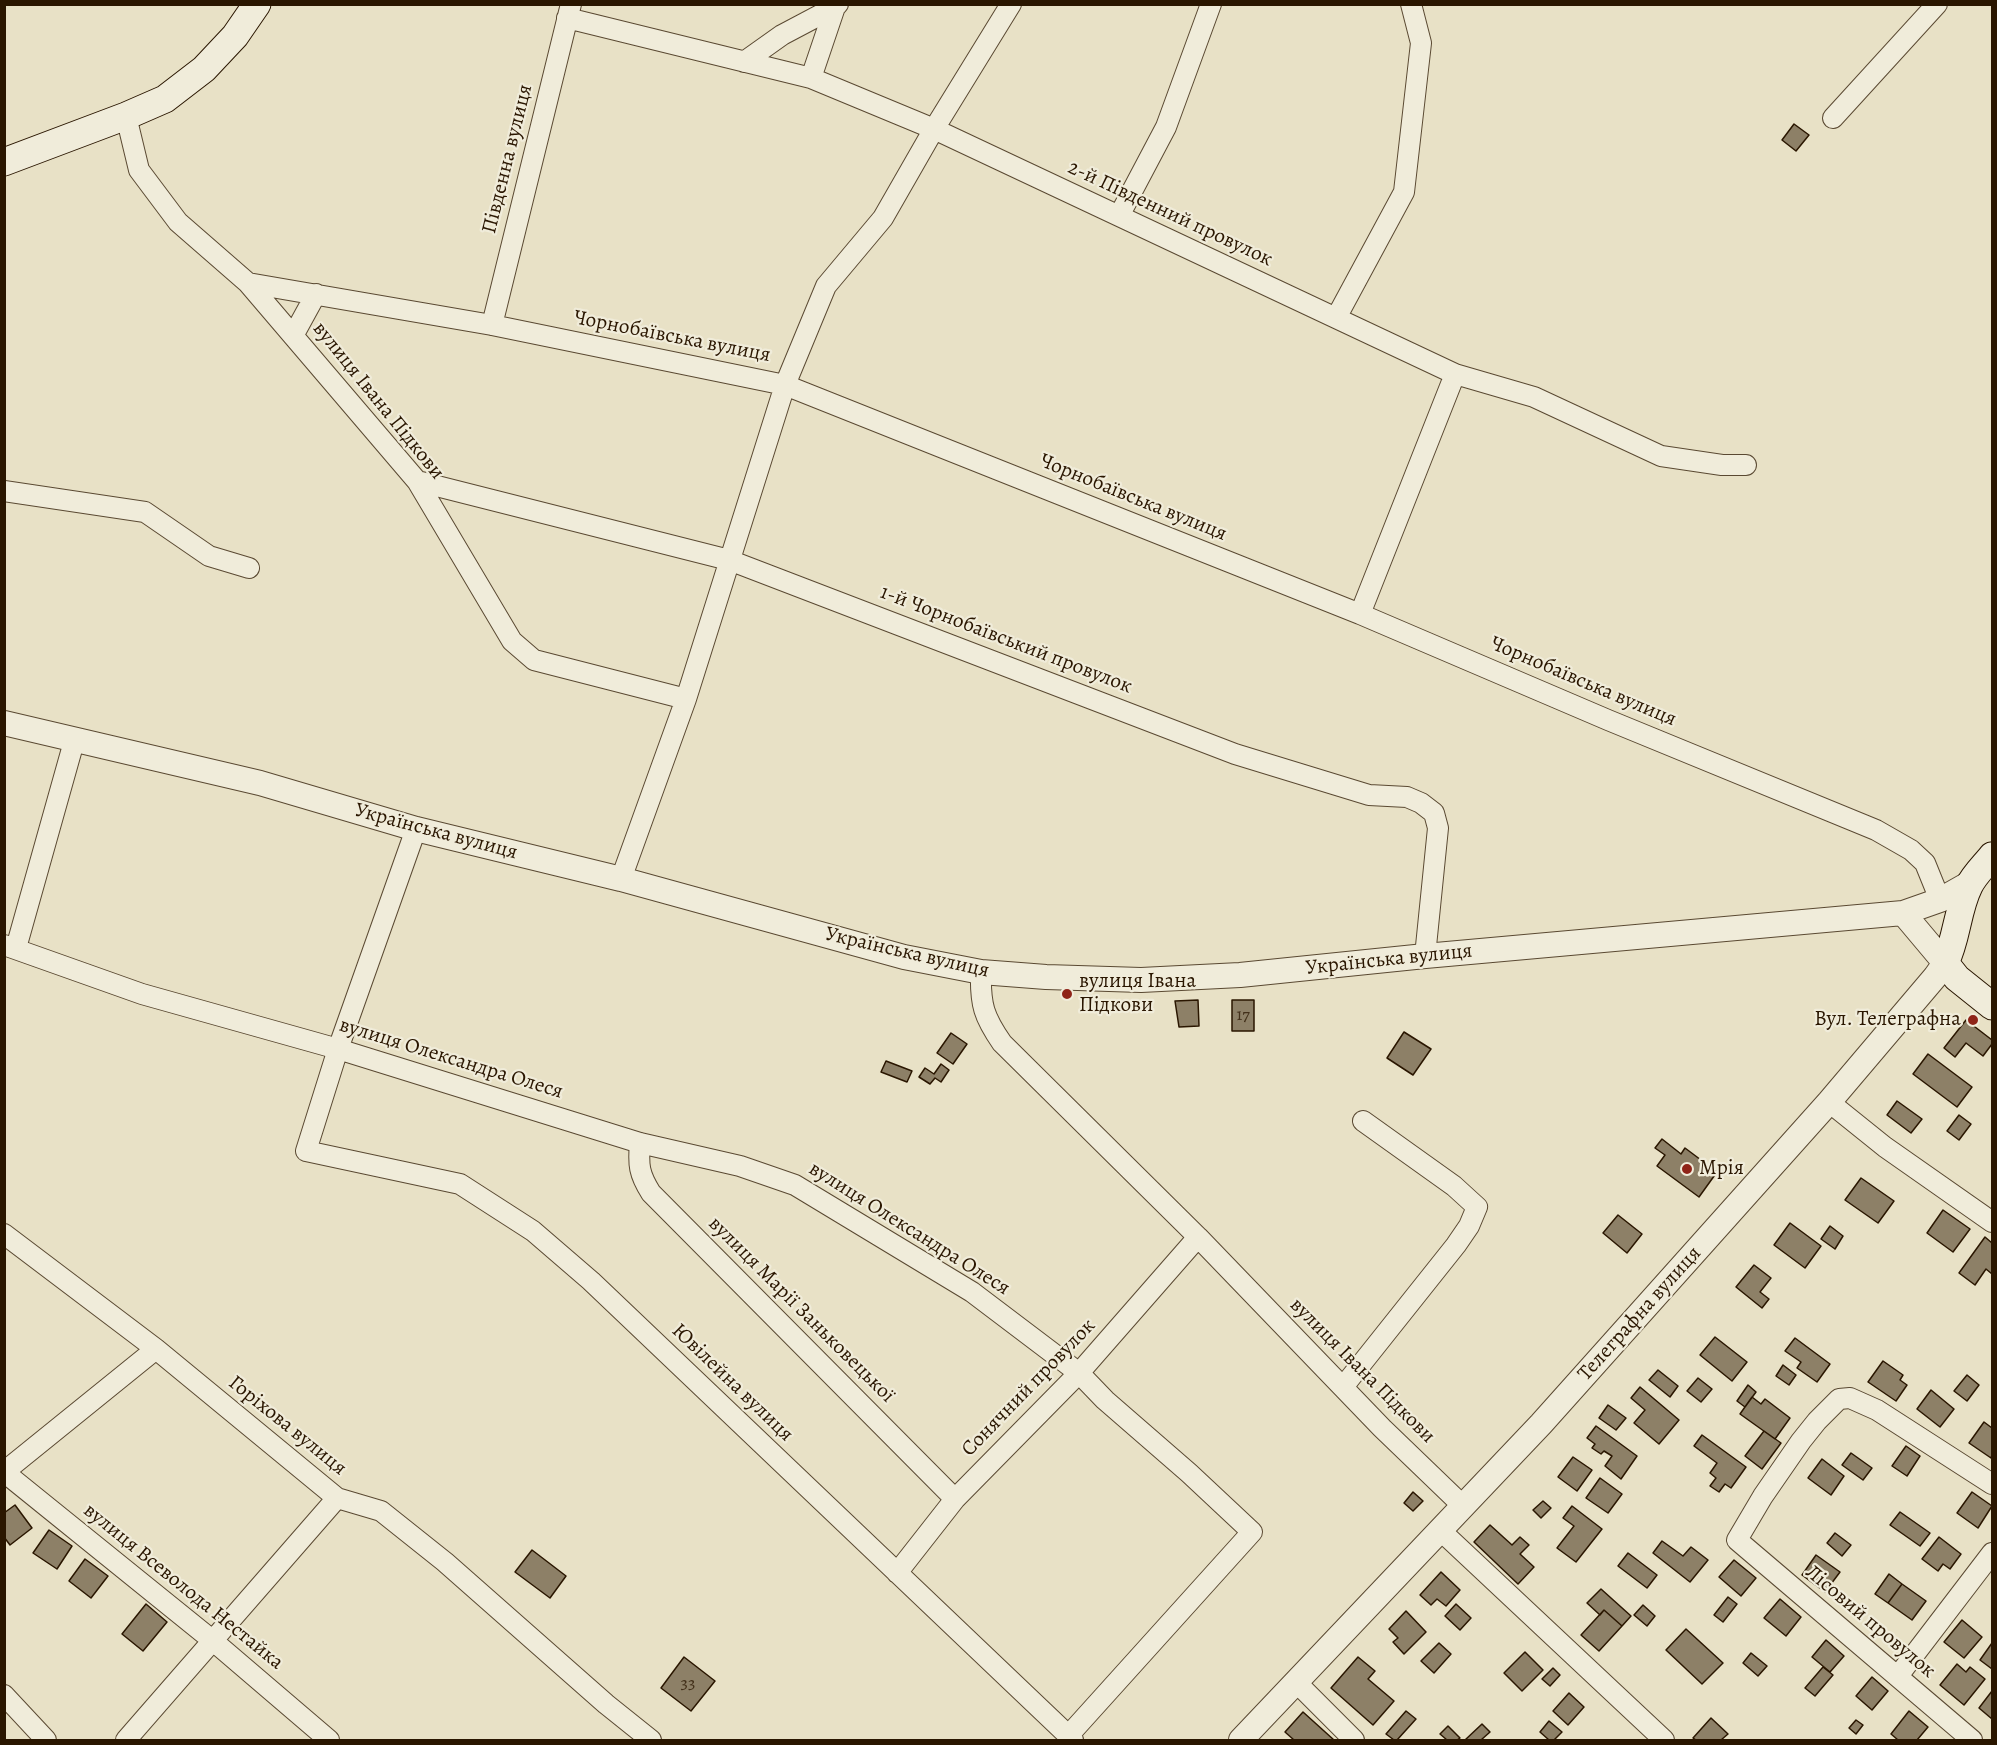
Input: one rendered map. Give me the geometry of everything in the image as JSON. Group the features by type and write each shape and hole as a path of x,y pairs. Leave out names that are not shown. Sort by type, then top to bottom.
{"main road":[{"path":"4,162 165,99 204,69 235,36 257,4"},
{"name":"Телеграфна вулиця","path":"1945,963 1970,883 1992,856"},
{"path":"1945,963 1958,978 1992,1006"}],"street":[{"path":"621,879 686,699 785,385 825,286 883,218 934,129 1011,4"},
{"path":"1119,216 1166,127 1211,4"},
{"path":"1336,318 1404,192 1421,43 1411,4"},
{"path":"1833,118 1937,4"},
{"path":"744,62 782,35 836,6"},
{"path":"811,78 836,6"},
{"name":"2-й Південний провулок","path":"569,11 744,62 811,78 934,129 1455,374 1534,397 1661,456 1722,465 1746,465"},
{"name":"Південна вулиця","path":"492,325 569,11"},
{"name":"вулиця Івана Підкови","path":"126,116 139,170 178,222 248,283 417,481 512,641 534,660 686,699"},
{"name":"Чорнобаївська вулиця","path":"248,283 492,325 785,385 1360,614 1876,830 1911,849 1925,863 1940,900"},
{"path":"293,336 316,294"},
{"path":"1360,614 1455,374"},
{"name":"1-й Чорнобаївський провулок","path":"417,481 729,560 1235,754 1369,795 1407,797 1421,803 1434,813 1438,828 1425,956"},
{"path":"4,491 145,512 209,556 249,568"},
{"name":"Українська вулиця","path":"4,723 260,783 416,829 621,879 904,957 981,972 1141,980 1240,975 1903,912 1940,900 1970,883"},
{"path":"10,946 75,738"},
{"path":"338,1048 416,829"},
{"path":"1903,912 1945,963"},
{"name":"вулиця Олександра Олеся","path":"10,946 142,994 338,1048 640,1143 740,1166 795,1185 972,1292 1079,1373 1105,1400 1189,1473 1252,1532 1070,1738"},
{"name":"Телеграфна вулиця","path":"1240,1740 1542,1424 1829,1102 1945,963"},
{"name":"вулиця Івана Підкови","path":"981,972 980,995 987,1020 1002,1043 1198,1237 1343,1387 1463,1506"},
{"name":"Ювілейна вулиця","path":"338,1048 306,1151 460,1184 533,1231 591,1281 1070,1738"},
{"path":"1829,1102 1893,1153 1992,1222"},
{"path":"1343,1387 1456,1245 1469,1226 1477,1207 1454,1186 1363,1121"},
{"name":"вулиця Марії Заньковецької","path":"640,1143 641,1178 651,1193 955,1499"},
{"name":"Горіхова вулиця","path":"4,1234 156,1349 337,1498 381,1511 445,1562 606,1704 651,1740"},
{"name":"Сонячний провулок","path":"897,1573 955,1499 1079,1373 1198,1237"},
{"path":"4,1472 156,1349"},
{"name":"Лісовий провулок","path":"1972,1740 1737,1540 1763,1496 1801,1441 1839,1399 1850,1398 1877,1410 1992,1484"},
{"name":"вулиця Всеволода Нестайка","path":"4,1472 212,1640 329,1740"},
{"path":"126,1740 337,1498"},
{"path":"1440,1530 1664,1740"},
{"path":"1898,1676 1992,1553"},
{"path":"1296,1682 1354,1740"},
{"path":"4,1695 46,1740"}],"building":[{"path":"1794,124 1809,135 1796,151 1782,140"},
{"path":"1198,1000 1199,1026 1179,1027 1175,1001"},
{"path":"1232,1000 1254,1000 1254,1031 1232,1031"},
{"path":"1966,1020 1992,1040 1992,1044 1983,1056 1966,1043 1955,1057 1944,1048"},
{"path":"1404,1032 1431,1049 1413,1075 1387,1058"},
{"path":"951,1033 967,1044 953,1064 937,1053"},
{"path":"1928,1054 1972,1087 1957,1107 1913,1074"},
{"path":"886,1061 912,1071 907,1082 881,1072"},
{"path":"941,1064 949,1070 941,1082 935,1078 930,1084 919,1077 925,1068 934,1074"},
{"path":"1897,1101 1922,1119 1911,1133 1887,1115"},
{"path":"1959,1115 1971,1124 1959,1140 1947,1131"},
{"name":"Мрія","path":"1662,1139 1681,1154 1685,1148 1717,1172 1699,1197 1657,1166 1665,1155 1655,1148"},
{"path":"1861,1178 1894,1201 1878,1223 1845,1200"},
{"path":"1943,1210 1970,1229 1953,1252 1927,1233"},
{"path":"1618,1215 1642,1234 1627,1253 1603,1233"},
{"path":"1790,1223 1821,1246 1805,1268 1774,1245"},
{"path":"1830,1226 1843,1236 1835,1249 1821,1239"},
{"path":"1985,1237 1992,1243 1992,1274 1986,1269 1975,1285 1959,1273"},
{"path":"1754,1265 1771,1278 1760,1292 1769,1299 1762,1308 1736,1287"},
{"path":"1715,1337 1747,1362 1732,1381 1700,1355"},
{"path":"1795,1338 1830,1364 1817,1382 1797,1368 1801,1362 1785,1351"},
{"path":"1883,1361 1903,1375 1900,1380 1907,1385 1896,1401 1868,1382"},
{"path":"1783,1365 1796,1375 1789,1385 1776,1376"},
{"path":"1658,1370 1678,1386 1670,1397 1649,1380"},
{"path":"1967,1375 1979,1385 1967,1401 1954,1391"},
{"path":"1698,1378 1712,1389 1701,1402 1687,1391"},
{"path":"1748,1385 1756,1392 1745,1407 1737,1401"},
{"path":"1640,1387 1679,1420 1659,1444 1634,1423 1645,1410 1631,1398"},
{"path":"1931,1390 1954,1409 1940,1427 1917,1409"},
{"path":"1752,1397 1761,1404 1765,1399 1790,1418 1775,1439 1740,1414"},
{"path":"1608,1405 1626,1418 1616,1430 1599,1418"},
{"path":"1984,1422 1992,1428 1991,1458 1969,1443"},
{"path":"1596,1426 1637,1456 1621,1479 1605,1466 1612,1456 1604,1451 1601,1454 1592,1448 1595,1444 1587,1438"},
{"path":"1764,1431 1781,1443 1762,1469 1745,1456"},
{"path":"1702,1435 1746,1467 1731,1488 1725,1484 1719,1492 1710,1486 1716,1478 1710,1473 1717,1463 1694,1446"},
{"path":"1906,1446 1920,1456 1907,1476 1892,1466"},
{"path":"1851,1453 1872,1468 1863,1480 1842,1465"},
{"path":"1573,1457 1592,1470 1577,1491 1558,1477"},
{"path":"1822,1459 1844,1476 1831,1495 1808,1478"},
{"path":"1600,1478 1622,1494 1608,1513 1586,1498"},
{"path":"1413,1492 1423,1501 1413,1511 1404,1503"},
{"path":"1972,1492 1992,1506 1978,1528 1957,1513"},
{"path":"1543,1501 1551,1508 1541,1518 1533,1510"},
{"path":"15,1505 32,1528 10,1545 4,1537 4,1513"},
{"path":"1572,1506 1602,1529 1576,1562 1557,1548 1574,1526 1563,1518"},
{"path":"1900,1512 1930,1533 1920,1546 1890,1525"},
{"path":"1490,1525 1512,1545 1520,1537 1529,1545 1520,1554 1534,1567 1518,1584 1474,1542"},
{"path":"49,1530 72,1546 57,1569 33,1553"},
{"path":"1835,1533 1851,1545 1842,1556 1827,1543"},
{"path":"1939,1537 1961,1554 1950,1569 1943,1564 1938,1571 1922,1559"},
{"path":"1662,1541 1683,1556 1691,1547 1708,1560 1690,1582 1653,1553"},
{"path":"532,1550 566,1576 550,1598 515,1572"},
{"path":"1628,1553 1657,1575 1647,1588 1618,1566"},
{"path":"1816,1555 1840,1572 1825,1592 1802,1575"},
{"path":"85,1559 108,1576 91,1598 69,1581"},
{"path":"1734,1560 1756,1578 1741,1596 1719,1577"},
{"path":"1441,1572 1460,1590 1446,1606 1437,1599 1431,1605 1420,1595"},
{"path":"1889,1574 1902,1584 1888,1603 1875,1594"},
{"path":"1902,1584 1926,1601 1912,1620 1888,1603"},
{"path":"1601,1589 1631,1616 1622,1626 1604,1610 1600,1615 1587,1603"},
{"path":"1728,1597 1737,1604 1723,1622 1714,1615"},
{"path":"1780,1599 1801,1617 1786,1636 1764,1618"},
{"path":"146,1604 167,1622 143,1651 122,1634"},
{"path":"1456,1604 1471,1618 1460,1630 1445,1616"},
{"path":"1643,1605 1655,1616 1647,1626 1634,1615"},
{"path":"1604,1610 1622,1626 1599,1651 1581,1635"},
{"path":"1406,1611 1426,1632 1404,1654 1393,1642 1398,1638 1389,1629"},
{"path":"1962,1620 1982,1637 1964,1658 1944,1642"},
{"path":"1686,1629 1723,1663 1702,1684 1666,1650"},
{"path":"1826,1640 1844,1656 1830,1672 1812,1657"},
{"path":"1439,1643 1451,1654 1434,1673 1421,1661"},
{"path":"1992,1643 1992,1669 1980,1660"},
{"path":"1525,1652 1543,1670 1522,1691 1504,1673"},
{"path":"1751,1653 1767,1666 1758,1676 1743,1663"},
{"path":"684,1657 715,1681 691,1711 661,1688"},
{"path":"1358,1657 1375,1671 1368,1679 1394,1701 1373,1725 1331,1688"},
{"path":"1957,1664 1966,1672 1970,1667 1985,1679 1964,1705 1940,1685"},
{"path":"1823,1667 1833,1675 1815,1696 1805,1688"},
{"path":"1553,1668 1560,1675 1550,1686 1542,1679"},
{"path":"1872,1677 1888,1691 1872,1710 1856,1696"},
{"path":"1992,1691 1992,1719 1979,1708"},
{"path":"1569,1693 1584,1707 1568,1725 1553,1711"},
{"path":"1406,1711 1416,1719 1397,1740 1394,1740 1386,1734"},
{"path":"1909,1711 1928,1727 1917,1740 1898,1740 1891,1734"},
{"path":"1303,1712 1334,1740 1294,1740 1285,1732"},
{"path":"1711,1718 1728,1734 1721,1740 1693,1738"},
{"path":"1856,1720 1863,1725 1856,1734 1849,1728"},
{"path":"1549,1721 1562,1732 1554,1740 1549,1740 1540,1732"},
{"path":"1482,1724 1490,1732 1481,1740 1465,1740"},
{"path":"1448,1726 1460,1738 1447,1740 1440,1734"}],"place":[{"name":"вулиця Івана Підкови","path":"1067,994"},
{"name":"Вул. Телеграфна","path":"1973,1020"},
{"name":"Мрія","path":"1687,1169"}]}
